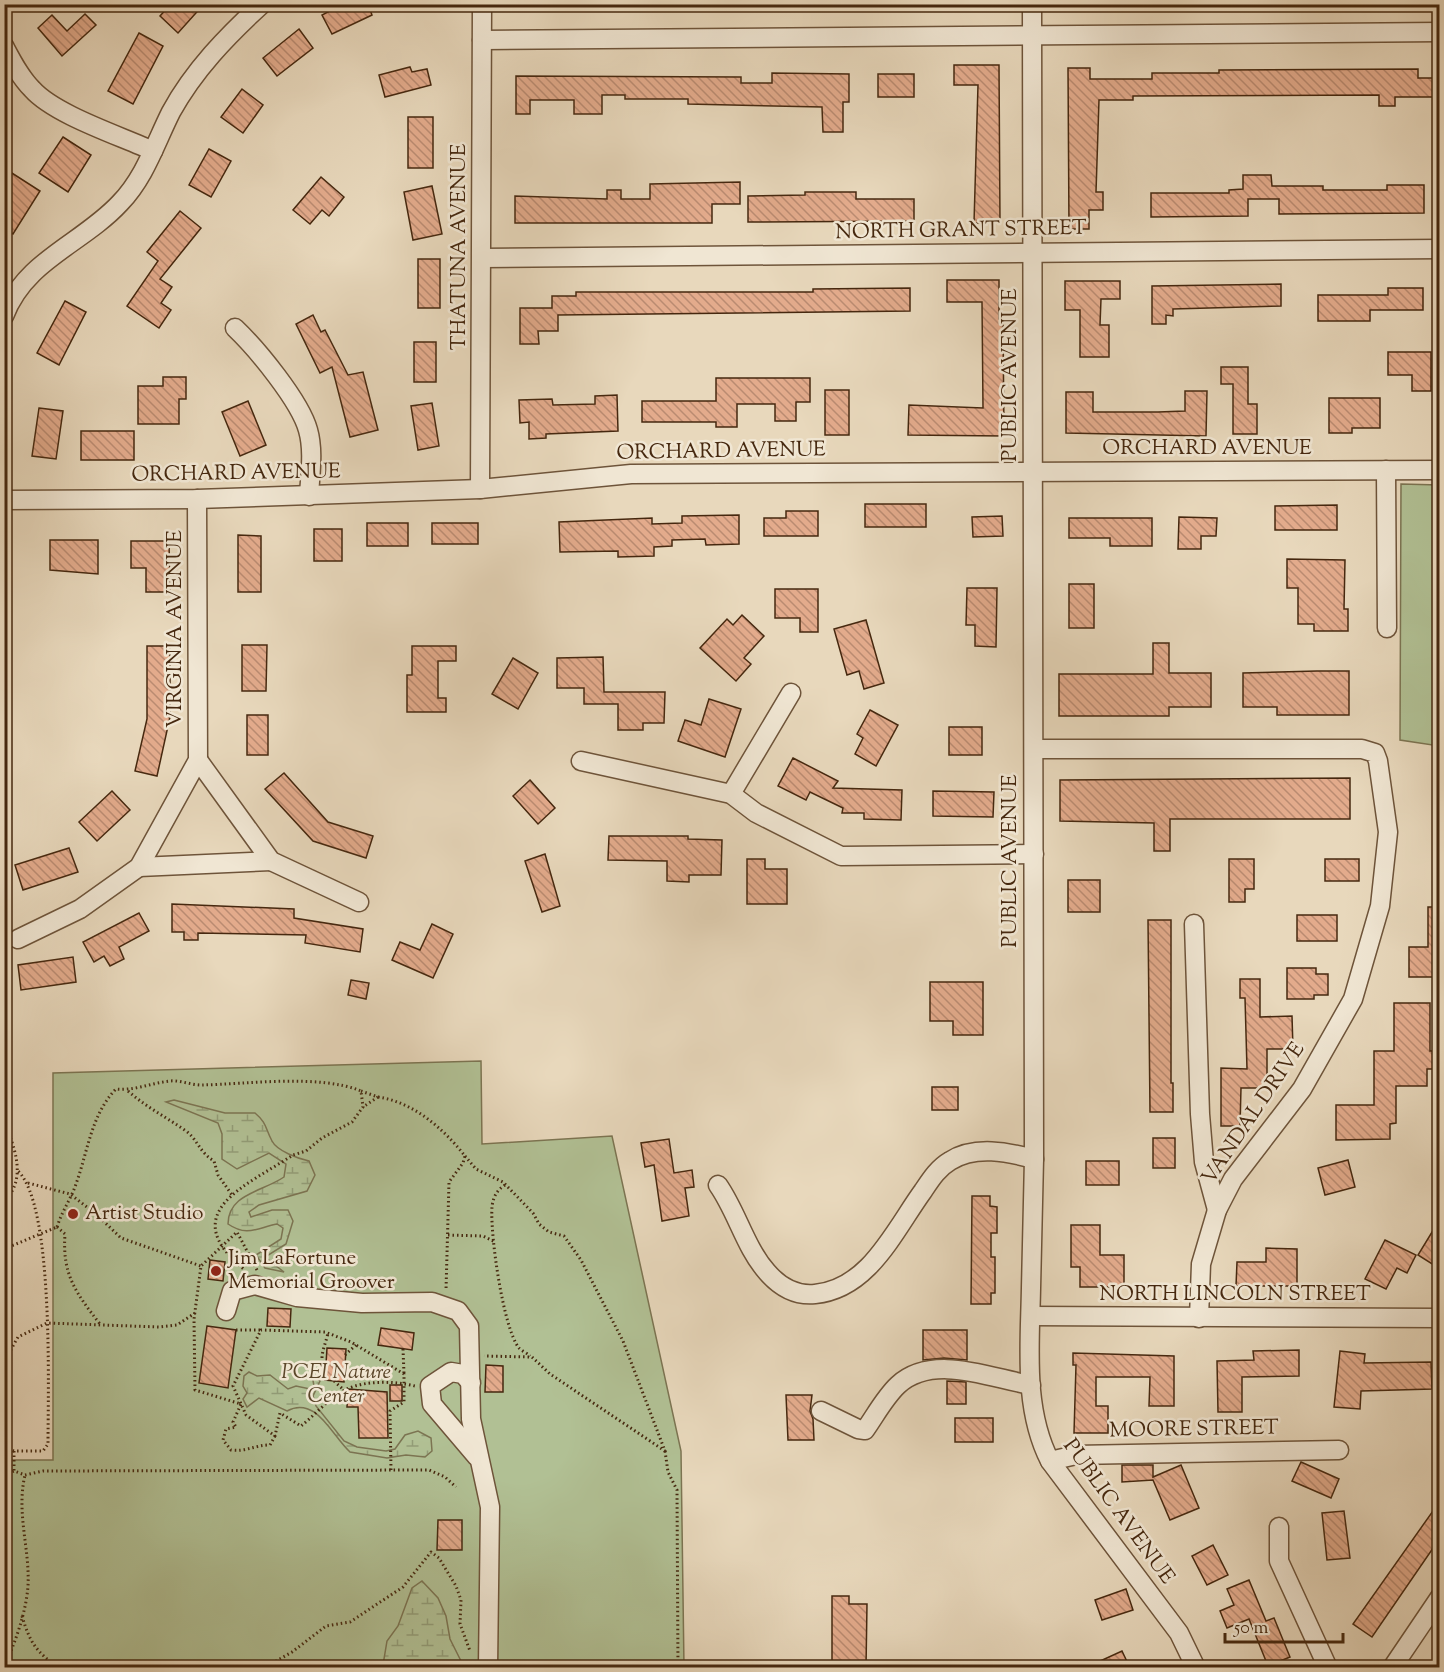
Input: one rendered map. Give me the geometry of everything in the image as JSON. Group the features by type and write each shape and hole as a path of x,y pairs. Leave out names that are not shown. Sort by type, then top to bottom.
{"street":[{"path":"4,316 11,299 33,270 100,223 136,185 172,111 197,71 233,30 262,4"},
{"name":"THATUNA AVENUE","path":"480,489 483,258 482,4"},
{"name":"PUBLIC AVENUE","path":"1032,4 1035,1159 1031,1384 1041,1443 1050,1461 1179,1633 1196,1668"},
{"path":"482,40 1440,32"},
{"path":"4,46 17,70 33,91 60,110 153,151"},
{"name":"NORTH GRANT STREET","path":"483,258 1440,249"},
{"path":"235,328 252,344 271,369 308,429 311,449 309,496"},
{"path":"1386,470 1387,627"},
{"name":"ORCHARD AVENUE","path":"4,500 197,499 480,489 631,474 1440,470"},
{"name":"VIRGINIA AVENUE","path":"197,499 198,760"},
{"path":"731,794 791,693"},
{"name":"VANDAL DRIVE","path":"1034,749 1362,749 1375,753 1378,761 1388,832 1380,906 1353,999 1302,1089 1233,1179 1217,1210 1201,1264 1199,1318"},
{"path":"18,939 80,909 139,867 198,760 272,861"},
{"path":"581,761 731,794 756,813 841,856 1034,854"},
{"path":"139,867 272,861 358,902"},
{"path":"1194,924 1200,1114 1204,1162 1217,1210"},
{"path":"717,1185 762,1265 782,1285 795,1293 805,1295 831,1292 856,1279 884,1249 938,1170 951,1160 965,1154 1003,1151 1035,1159"},
{"path":"226,1311 232,1291 255,1285 297,1297 362,1303 432,1302 458,1311 469,1326 471,1419 477,1457 490,1507 488,1668"},
{"name":"NORTH LINCOLN STREET","path":"1031,1316 1440,1318"},
{"path":"821,1411 858,1429 865,1430 897,1386 922,1371 960,1369 1031,1384"},
{"path":"471,1383 463,1374 451,1372 430,1386 432,1404 477,1457"},
{"name":"MOORE STREET","path":"1050,1461 1076,1455 1339,1450"},
{"path":"1279,1527 1279,1561 1328,1668"},
{"path":"1392,1668 1440,1598"}],"path":[{"path":"57,1227 103,1102 116,1089 128,1090 172,1081 201,1085 296,1082 346,1085 408,1105 452,1139 476,1169 506,1184 533,1213 539,1224 549,1232 564,1236 581,1260 623,1341 665,1451 668,1472 677,1490 678,1668"},
{"path":"128,1090 144,1105 188,1133 203,1155 214,1161 218,1175 232,1195"},
{"path":"362,1091 363,1107"},
{"path":"255,1285 249,1274 225,1253 214,1218 220,1204 293,1155 306,1151 322,1138 352,1122 363,1107 378,1097"},
{"path":"4,1121 18,1171 28,1183 42,1232 48,1444 43,1451 14,1451 4,1448"},
{"path":"446,1307 448,1182 456,1175 465,1156"},
{"path":"4,1201 10,1195 18,1171"},
{"path":"28,1183 70,1194 96,1214 121,1238 201,1266"},
{"path":"506,1184 497,1190 492,1207 495,1242 509,1323 519,1347 550,1374 665,1451"},
{"path":"4,1249 57,1227"},
{"path":"57,1227 65,1234 64,1256 69,1278 100,1324"},
{"path":"448,1235 483,1236 495,1242"},
{"path":"4,1362 18,1338 46,1323 159,1327 177,1325 195,1313"},
{"path":"236,1330 328,1333 356,1345 404,1374"},
{"path":"261,1330 233,1386 246,1415 275,1436"},
{"path":"326,1371 321,1363 328,1333"},
{"path":"345,1355 356,1345"},
{"path":"391,1470 390,1411 404,1402 404,1349"},
{"path":"471,1356 532,1357"},
{"path":"334,1381 344,1390"},
{"path":"241,1404 233,1422 236,1427 226,1429 223,1440 231,1450 244,1452 258,1444 270,1445 275,1436 280,1413 301,1426 344,1390 377,1383 404,1384 431,1391"},
{"path":"14,1451 14,1471"},
{"path":"4,1475 14,1471 25,1475 43,1471 429,1470 445,1477 456,1487"},
{"path":"4,1667 28,1587 21,1495 25,1475"},
{"path":"264,1668 292,1652 326,1626 350,1622 403,1587 431,1552 439,1558 456,1586 461,1600 460,1624 470,1648 470,1658"},
{"path":"21,1615 29,1640 39,1654 58,1668"}],"green space":[{"path":"1401,484 1439,485 1439,746 1400,740"},
{"name":"PCEI Nature Center","path":"481,1061 482,1144 612,1136 681,1451 684,1667 5,1668 5,1460 53,1460 53,1073"},
{"path":"174,1100 225,1113 255,1113 264,1123 278,1148 309,1161 315,1175 307,1191 259,1205 249,1212 251,1217 272,1210 288,1210 293,1221 286,1244 265,1257 284,1272 265,1268 256,1255 281,1239 283,1228 277,1224 247,1231 228,1224 234,1206 248,1195 284,1177 286,1164 269,1153 237,1169 222,1159 222,1134 218,1123 166,1102"},
{"path":"249,1372 257,1376 270,1375 288,1389 296,1386 310,1389 314,1386 312,1375 320,1381 313,1396 316,1406 344,1441 357,1447 386,1451 395,1449 405,1435 418,1431 431,1438 432,1451 425,1457 406,1455 387,1458 350,1452 323,1420 307,1408 287,1411 259,1398 247,1407 243,1399 247,1393 243,1386 244,1376"},
{"path":"422,1581 438,1598 446,1616 450,1639 464,1667 384,1668 387,1641 398,1626 412,1588"}],"building":[{"path":"171,4 204,4 178,33 160,16"},
{"path":"343,4 368,4 372,15 332,34 322,15"},
{"path":"85,14 96,25 62,56 38,28 52,15 67,31"},
{"path":"299,29 313,48 277,76 263,58"},
{"path":"139,33 163,46 133,104 108,91"},
{"path":"954,65 999,65 1000,223 974,223 978,85 954,85"},
{"path":"410,67 412,72 427,69 431,85 385,97 379,75"},
{"path":"1068,68 1090,68 1090,79 1152,79 1152,73 1219,73 1219,70 1418,69 1418,78 1440,78 1440,97 1395,97 1395,106 1379,106 1379,95 1133,96 1133,100 1099,100 1096,192 1103,192 1103,210 1089,210 1089,229 1069,229"},
{"path":"772,73 849,74 849,102 843,102 843,132 823,132 822,107 688,104 688,99 625,99 625,95 602,95 602,114 574,114 574,100 530,100 530,114 516,114 516,76 741,77 741,83 772,83"},
{"path":"878,74 914,74 914,97 878,97"},
{"path":"242,89 263,105 243,133 221,117"},
{"path":"408,117 433,117 433,168 408,168"},
{"path":"63,137 91,155 68,192 39,173"},
{"path":"209,149 231,161 211,197 189,185"},
{"path":"4,168 40,191 13,234 4,229 4,203 10,195 4,192"},
{"path":"1243,175 1271,175 1272,186 1323,186 1323,190 1387,190 1387,185 1424,185 1424,213 1279,214 1279,199 1248,199 1248,216 1151,217 1151,193 1229,193 1229,190 1243,189"},
{"path":"321,177 344,197 329,216 322,210 310,224 293,210"},
{"path":"740,182 740,204 712,204 712,223 515,223 515,196 607,199 607,190 621,190 621,199 650,199 650,184"},
{"path":"432,186 442,234 413,240 404,192"},
{"path":"805,192 856,192 856,199 914,199 914,221 748,222 748,196 805,195"},
{"path":"180,211 201,228 160,279 172,287 161,303 171,310 159,328 127,306 158,261 147,252"},
{"path":"418,259 440,259 440,308 418,308"},
{"path":"947,280 999,280 999,319 1003,319 1004,436 908,435 909,405 983,408 982,302 947,302"},
{"path":"1065,281 1120,281 1120,299 1101,299 1100,325 1109,325 1109,357 1080,357 1080,310 1065,310"},
{"path":"1281,284 1281,306 1173,309 1173,316 1166,315 1166,324 1152,324 1152,286"},
{"path":"910,288 910,311 558,315 558,331 538,331 539,344 520,344 520,308 552,308 552,296 576,296 576,292 813,292 813,289"},
{"path":"1388,288 1423,288 1423,310 1370,310 1370,321 1318,321 1318,295 1388,295"},
{"path":"65,301 86,312 59,365 37,353"},
{"path":"313,315 321,332 325,330 348,375 363,372 378,430 350,437 332,367 320,373 296,324"},
{"path":"414,342 436,342 436,382 414,382"},
{"path":"1388,352 1431,352 1431,391 1412,391 1412,375 1388,375"},
{"path":"1221,367 1248,367 1248,404 1257,404 1257,434 1233,434 1233,384 1221,384"},
{"path":"163,377 186,377 186,399 179,399 179,424 138,424 138,386 163,386"},
{"path":"716,378 810,378 810,402 796,402 796,421 775,421 775,404 737,404 737,427 716,427 716,422 642,422 642,401 716,401"},
{"path":"825,390 849,390 849,435 825,435"},
{"path":"1185,391 1207,391 1206,436 1066,433 1066,392 1093,392 1093,412 1158,412 1185,411"},
{"path":"617,395 618,431 546,434 546,438 529,439 529,422 520,423 519,400 552,399 553,405 595,404 595,396"},
{"path":"1329,398 1380,398 1380,428 1352,428 1352,433 1329,433"},
{"path":"248,401 266,445 240,456 222,412"},
{"path":"432,403 439,446 418,450 411,406"},
{"path":"39,408 63,411 56,459 32,456"},
{"path":"81,431 134,431 134,460 81,460"},
{"path":"865,504 926,504 926,527 865,527"},
{"path":"1337,505 1337,530 1275,530 1275,506"},
{"path":"786,511 818,511 818,536 764,536 764,518 786,518"},
{"path":"739,515 739,544 706,545 705,539 672,540 672,546 654,547 654,556 618,557 618,551 560,552 559,522 652,518 652,524 682,523 682,516"},
{"path":"1002,516 1003,536 973,537 972,517"},
{"path":"1179,517 1217,518 1216,536 1201,536 1201,549 1178,549"},
{"path":"1069,518 1152,518 1152,546 1110,546 1110,538 1069,538"},
{"path":"367,523 408,523 408,546 367,546"},
{"path":"432,523 478,523 478,544 432,544"},
{"path":"314,529 342,529 342,561 314,561"},
{"path":"238,535 261,536 261,592 238,592"},
{"path":"50,540 98,540 98,574 50,570"},
{"path":"131,541 169,541 170,592 146,592 146,568 131,568"},
{"path":"1287,559 1345,560 1344,609 1348,609 1348,631 1314,631 1314,624 1298,624 1298,588 1287,588"},
{"path":"1069,584 1094,584 1094,628 1069,628"},
{"path":"967,588 997,588 996,647 975,646 975,625 966,625"},
{"path":"775,589 818,589 818,632 800,632 800,618 775,618"},
{"path":"742,615 764,636 744,658 751,664 736,681 700,648 727,619 733,625"},
{"path":"866,620 884,683 864,689 859,671 847,675 834,629"},
{"path":"1153,643 1169,643 1169,673 1211,673 1211,707 1169,707 1169,716 1059,716 1059,674 1153,674"},
{"path":"242,645 267,645 266,691 242,691"},
{"path":"147,646 170,646 170,717 157,776 135,771 147,719"},
{"path":"412,646 456,646 456,661 438,661 438,698 446,698 446,712 407,712 407,675 412,675"},
{"path":"603,657 604,692 665,692 664,723 643,723 643,730 618,730 618,704 584,704 584,688 557,688 557,658"},
{"path":"513,658 538,673 518,709 492,694"},
{"path":"1349,671 1349,715 1277,715 1277,707 1243,707 1243,673"},
{"path":"709,699 741,709 725,757 678,741 685,720 701,725"},
{"path":"870,710 898,725 876,766 855,754 863,738 857,734"},
{"path":"247,715 268,715 268,755 247,755"},
{"path":"949,727 982,727 982,755 949,755"},
{"path":"793,758 838,781 833,788 902,790 901,820 864,819 864,813 842,813 843,808 810,792 806,800 778,786"},
{"path":"284,773 328,822 373,836 366,858 313,841 265,789"},
{"path":"1350,778 1350,819 1170,819 1170,851 1154,851 1154,823 1060,821 1060,780"},
{"path":"530,780 555,808 538,824 513,796"},
{"path":"112,791 130,810 97,841 79,822"},
{"path":"933,791 994,792 993,817 933,816"},
{"path":"609,836 688,836 688,839 722,840 721,875 689,875 689,882 667,881 667,861 608,860"},
{"path":"69,848 78,872 23,890 15,865"},
{"path":"545,854 560,906 542,912 525,861"},
{"path":"747,859 765,859 765,869 787,869 787,904 747,904"},
{"path":"1229,859 1254,859 1254,889 1245,889 1245,902 1229,902"},
{"path":"1325,859 1359,859 1359,881 1325,881"},
{"path":"1068,880 1100,880 1100,912 1068,912"},
{"path":"172,904 294,909 294,918 363,929 360,952 305,943 306,935 198,933 198,940 184,940 184,932 172,932"},
{"path":"1428,907 1440,907 1440,977 1409,977 1409,947 1428,947"},
{"path":"139,913 149,931 119,947 124,959 110,966 104,956 94,962 83,942"},
{"path":"1297,915 1337,915 1337,941 1297,941"},
{"path":"1148,920 1171,920 1173,1112 1150,1112"},
{"path":"432,924 453,934 433,978 392,960 400,942 420,950"},
{"path":"73,957 76,982 21,990 18,965"},
{"path":"1287,968 1316,968 1316,974 1328,974 1328,995 1314,995 1314,999 1287,999"},
{"path":"1240,979 1260,979 1260,1017 1292,1016 1293,1049 1267,1049 1267,1088 1241,1088 1240,1126 1221,1126 1221,1068 1247,1069 1245,998 1240,998"},
{"path":"351,980 369,983 366,999 348,995"},
{"path":"930,982 983,982 983,1035 953,1035 953,1021 930,1021"},
{"path":"1394,1003 1430,1003 1430,1051 1434,1051 1434,1069 1427,1069 1427,1086 1396,1086 1396,1123 1390,1124 1390,1139 1336,1140 1336,1105 1374,1105 1374,1051 1394,1051"},
{"path":"932,1087 958,1087 958,1110 932,1110"},
{"path":"1153,1138 1175,1138 1175,1168 1153,1168"},
{"path":"669,1139 674,1173 692,1170 694,1187 685,1188 689,1216 662,1221 654,1165 645,1167 641,1143"},
{"path":"1348,1160 1355,1187 1325,1195 1318,1168"},
{"path":"1086,1161 1119,1161 1119,1185 1086,1185"},
{"path":"972,1196 990,1196 990,1206 997,1207 997,1233 991,1233 991,1257 995,1257 995,1293 991,1293 991,1304 971,1304"},
{"path":"1440,1219 1440,1269 1418,1255"},
{"path":"1071,1225 1100,1225 1100,1255 1124,1255 1124,1287 1080,1287 1080,1267 1071,1267"},
{"path":"1385,1240 1416,1255 1407,1273 1397,1268 1386,1289 1365,1279"},
{"path":"1266,1248 1297,1249 1297,1286 1236,1286 1237,1262 1266,1262"},
{"name":"Jim LaFortune Memorial Groover","path":"210,1260 225,1262 223,1281 208,1279"},
{"path":"268,1308 291,1309 290,1327 267,1326"},
{"path":"207,1326 236,1330 228,1388 199,1383"},
{"path":"381,1328 414,1333 412,1350 378,1345"},
{"path":"923,1330 967,1330 967,1360 944,1358 923,1360"},
{"path":"327,1348 346,1349 344,1382 325,1380"},
{"path":"1299,1350 1299,1376 1242,1377 1242,1412 1218,1412 1217,1361 1254,1360 1253,1351"},
{"path":"1340,1351 1365,1354 1364,1363 1431,1362 1432,1389 1361,1391 1360,1409 1334,1407"},
{"path":"1073,1353 1174,1356 1174,1406 1149,1406 1150,1377 1096,1377 1096,1406 1108,1406 1108,1433 1074,1433 1076,1365 1073,1365"},
{"path":"486,1365 503,1366 503,1392 485,1392"},
{"path":"947,1381 966,1382 966,1404 947,1404"},
{"path":"390,1385 402,1385 402,1401 390,1401"},
{"path":"348,1389 387,1392 388,1438 359,1438 358,1407 347,1407"},
{"path":"786,1395 812,1395 810,1411 813,1419 814,1440 788,1440"},
{"path":"955,1418 993,1418 993,1442 955,1442"},
{"path":"1301,1462 1339,1479 1331,1498 1292,1481"},
{"path":"1122,1465 1153,1465 1153,1477 1181,1465 1199,1508 1170,1520 1153,1480 1122,1482"},
{"path":"1440,1501 1440,1538 1372,1637 1353,1624"},
{"path":"1344,1511 1350,1558 1327,1560 1322,1513"},
{"path":"438,1520 462,1520 462,1550 437,1550"},
{"path":"1213,1545 1228,1575 1207,1585 1192,1556"},
{"path":"1249,1580 1266,1621 1274,1618 1290,1657 1268,1666 1249,1619 1227,1628 1220,1611 1234,1605 1227,1589"},
{"path":"1126,1589 1133,1610 1102,1620 1095,1600"},
{"path":"832,1596 849,1596 849,1604 867,1604 866,1668 832,1668"},
{"path":"1122,1651 1130,1668 1085,1668"}],"place":[{"name":"Artist Studio","path":"73,1214"},
{"name":"Jim LaFortune Memorial Groover","path":"216,1271"}]}
